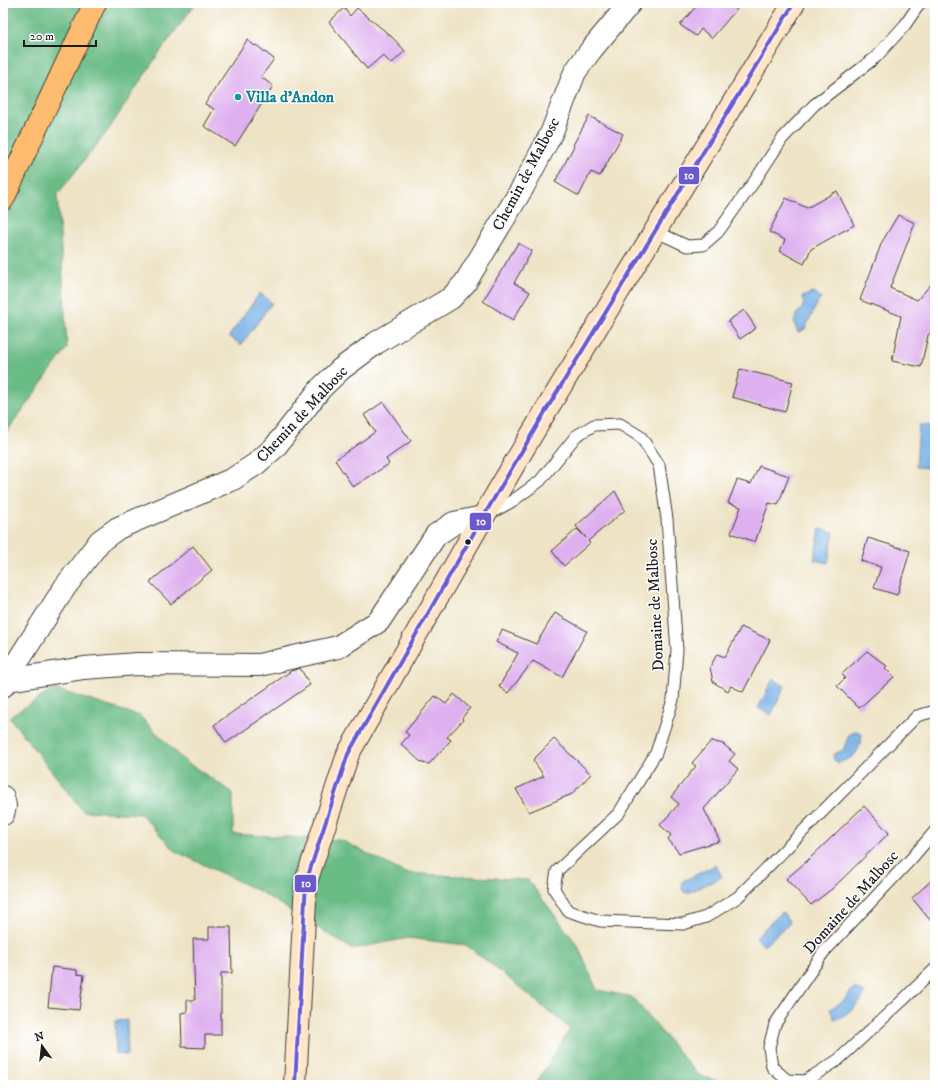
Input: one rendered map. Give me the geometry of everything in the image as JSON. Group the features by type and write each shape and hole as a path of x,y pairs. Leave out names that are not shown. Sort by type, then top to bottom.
{"main road":[{"path":"3,199 95,3"},
{"path":"296,1085 306,882 348,754 483,517 545,412 794,3"}],"street":[{"name":"Chemin de Malbosc","path":"5,683 65,587 100,541 118,528 233,479 256,464 275,447 321,388 341,369 376,343 451,298 458,291 523,187 551,134 575,72 591,50 630,3"},
{"path":"5,683 84,668 138,664 259,665 338,647 379,621 436,535 454,523 483,517"},
{"path":"3,797 5,806 3,814"}],"lane":[{"path":"655,231 687,246 703,246 718,232 756,179 782,139 814,106 876,57 905,25 920,3"},
{"name":"Domaine de Malbosc","path":"483,517 511,502 540,482 576,436 594,425 620,424 641,437 659,465 667,519 677,650 673,700 656,752 619,813 557,871 554,889 568,912 600,921 683,924 706,917 738,897 917,716 935,711"},
{"name":"Domaine de Malbosc","path":"935,831 819,960 775,1024 769,1047 772,1067 787,1080 804,1081 838,1060 935,969"}],"green space":[{"path":"3,3 196,3 159,53 109,129 57,195 67,348 3,437"},
{"path":"54,689 140,716 182,759 233,793 233,834 341,840 405,873 528,880 578,946 597,990 632,997 698,1075 729,1085 535,1085 570,1029 466,945 408,938 352,949 259,891 175,851 141,814 83,811 9,717"}],"water":[{"path":"260,293 272,303 241,345 229,336"},
{"path":"816,293 821,298 805,329 798,333 794,323 797,313 803,306 804,302 802,297"},
{"path":"919,425 935,426 933,468 916,467"},
{"path":"820,529 834,532 828,563 814,560"},
{"path":"773,679 785,686 771,715 758,708"},
{"path":"855,731 860,732 862,735 860,745 855,755 839,763 834,760 834,754 843,750 849,735"},
{"path":"716,865 722,877 688,893 684,892 682,889 683,881"},
{"path":"782,912 790,922 764,946 756,937"},
{"path":"854,988 865,993 863,998 853,1009 835,1020 830,1009 842,1002"},
{"path":"127,1020 128,1055 116,1054 115,1021"}],"building":[{"path":"699,3 742,3 712,38 701,29 696,36 680,25"},
{"path":"344,8 350,16 357,8 392,37 405,51 391,64 383,55 367,69 329,22"},
{"name":"Villa d'Andon","path":"247,40 274,59 261,77 273,86 235,146 204,126 214,109 205,104"},
{"path":"589,116 623,134 600,176 591,172 579,196 555,182"},
{"path":"837,191 854,225 811,249 804,264 780,251 785,240 769,232 786,198 807,208"},
{"path":"898,215 915,223 890,288 917,300 935,280 935,327 928,335 921,367 892,361 901,316 860,300 882,242"},
{"path":"518,243 532,251 514,283 530,292 513,320 483,301"},
{"path":"744,310 756,328 740,339 728,321"},
{"path":"740,369 793,382 785,412 732,397"},
{"path":"383,402 411,441 386,459 389,464 353,487 335,460 375,432 364,415"},
{"path":"759,466 789,476 778,505 769,503 755,542 731,533 741,507 728,503 737,480 751,484"},
{"path":"615,491 625,510 588,541 590,543 564,566 552,551 577,529 586,538 576,526"},
{"path":"868,538 910,551 897,595 874,588 881,567 861,561"},
{"path":"193,546 212,570 171,604 150,582"},
{"path":"555,613 587,631 562,677 533,661 508,693 499,687 518,653 496,642 502,630 536,644"},
{"path":"741,627 770,640 743,692 731,686 728,691 713,682 710,667 717,654 725,657"},
{"path":"867,651 887,666 885,668 894,677 859,708 837,686 845,678 842,674"},
{"path":"300,668 310,685 226,743 214,725 291,671"},
{"path":"454,694 470,708 462,718 463,720 447,737 451,740 429,764 422,763 401,744 409,735 405,732 435,696 446,704"},
{"path":"554,739 591,774 572,794 529,812 516,789 544,776 533,760"},
{"path":"711,741 723,744 735,754 729,761 738,769 704,809 720,841 679,853 668,839 671,835 660,825 679,804 671,797 696,766 692,763"},
{"path":"864,806 889,833 833,888 811,905 786,879 807,861"},
{"path":"935,877 935,926 912,898"},
{"path":"209,927 231,927 232,973 221,973 221,1035 205,1035 205,1048 182,1047 181,1013 187,1012 187,1000 195,1000 193,939 209,939"},
{"path":"52,967 77,970 77,974 84,975 79,1010 48,1007"}],"transit line":[{"name":"10","path":"295,1085 306,882 348,754 476,529 545,412 794,3"}],"place":[{"name":"Villa d'Andon","path":"238,97"}]}
